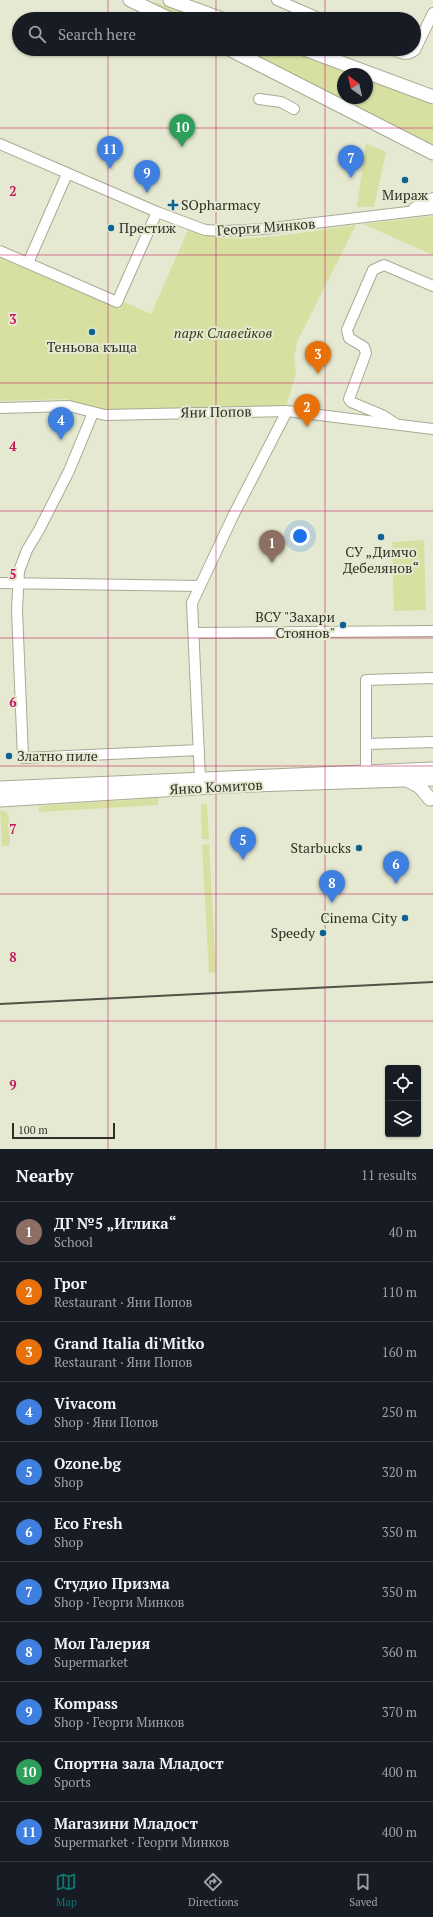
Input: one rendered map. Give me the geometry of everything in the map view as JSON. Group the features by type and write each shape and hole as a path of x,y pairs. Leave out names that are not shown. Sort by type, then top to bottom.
{"main road":[{"path":"130,0 155,12"},
{"path":"170,0 203,12"},
{"path":"243,56 433,153"},
{"path":"323,56 433,97"},
{"name":"Янко Комитов","path":"0,788 366,771 431,774"},
{"name":"Янко Комитов","path":"0,800 228,786 407,780 431,774"},
{"path":"407,780 420,787 430,799"}],"street":[{"path":"277,0 305,12"},
{"path":"421,38 433,13"},
{"path":"259,99 281,102 294,109"},
{"name":"Георги Минков","path":"0,144 157,212 205,230 224,231 323,223 433,209"},
{"path":"28,263 67,174"},
{"name":"Георги Минков","path":"404,212 433,198"},
{"path":"0,251 117,302 157,212"},
{"path":"398,425 382,415 351,402 349,399 366,353 364,347 349,338 347,330 373,270 378,266 384,265 433,286"},
{"name":"Яни Попов","path":"0,408 69,406 105,415 287,411 433,429"},
{"path":"200,778 192,603 287,411"},
{"path":"93,413 69,471 39,530 27,550 19,571 17,584 23,758 199,750"},
{"path":"0,583 200,586"},
{"path":"194,634 433,631"},
{"path":"366,771 366,680 433,678"},
{"path":"367,744 433,742"}],"green space":[{"path":"155,2 183,12 168,12 153,4"},
{"path":"254,56 308,56 342,68 337,68 337,99"},
{"path":"373,79 433,100 433,148 347,104 373,104"},
{"path":"366,143 386,152 374,207 357,207"},
{"path":"433,216 433,255 363,224"},
{"name":"парк Славейков","path":"356,225 297,342 294,358 296,374 286,406 98,410 66,399 0,401 0,257 120,309 124,302 151,314 189,228 206,235 221,238 259,238"},
{"path":"424,540 426,610 394,611 392,542"},
{"path":"158,798 158,805 39,812 39,806"},
{"path":"201,804 207,804 209,839 202,839"},
{"path":"0,810 6,812 9,817 10,843 8,846 2,846"},
{"path":"209,844 216,972 209,973 202,845"}],"railway":[{"path":"0,1004 433,982"}],"place":[{"name":"Спортна зала Младост","path":"182,147"},
{"name":"Магазини Mладост","path":"110,169"},
{"name":"Студио Призма","path":"351,178"},
{"name":"Мираж","path":"405,180"},
{"name":"Kompass","path":"147,193"},
{"name":"SOpharmacy","path":"173,205"},
{"name":"Престиж","path":"111,228"},
{"name":"Теньова къща","path":"92,332"},
{"name":"Grand Italia di'Mitko","path":"318,374"},
{"name":"Грог","path":"307,427"},
{"name":"Vivacom","path":"61,440"},
{"name":"СУ „Димчо Дебелянов“","path":"381,537"},
{"name":"ДГ №5 „Иглика“","path":"272,563"},
{"name":"ВСУ \"Захари Стоянов\"","path":"343,625"},
{"name":"Златно пиле","path":"9,756"},
{"name":"Starbucks","path":"359,848"},
{"name":"Ozone.bg","path":"243,860"},
{"name":"Eco Fresh","path":"396,884"},
{"name":"Мол Галерия","path":"332,903"},
{"name":"Cinema City","path":"405,918"},
{"name":"Speedy","path":"323,933"}]}
